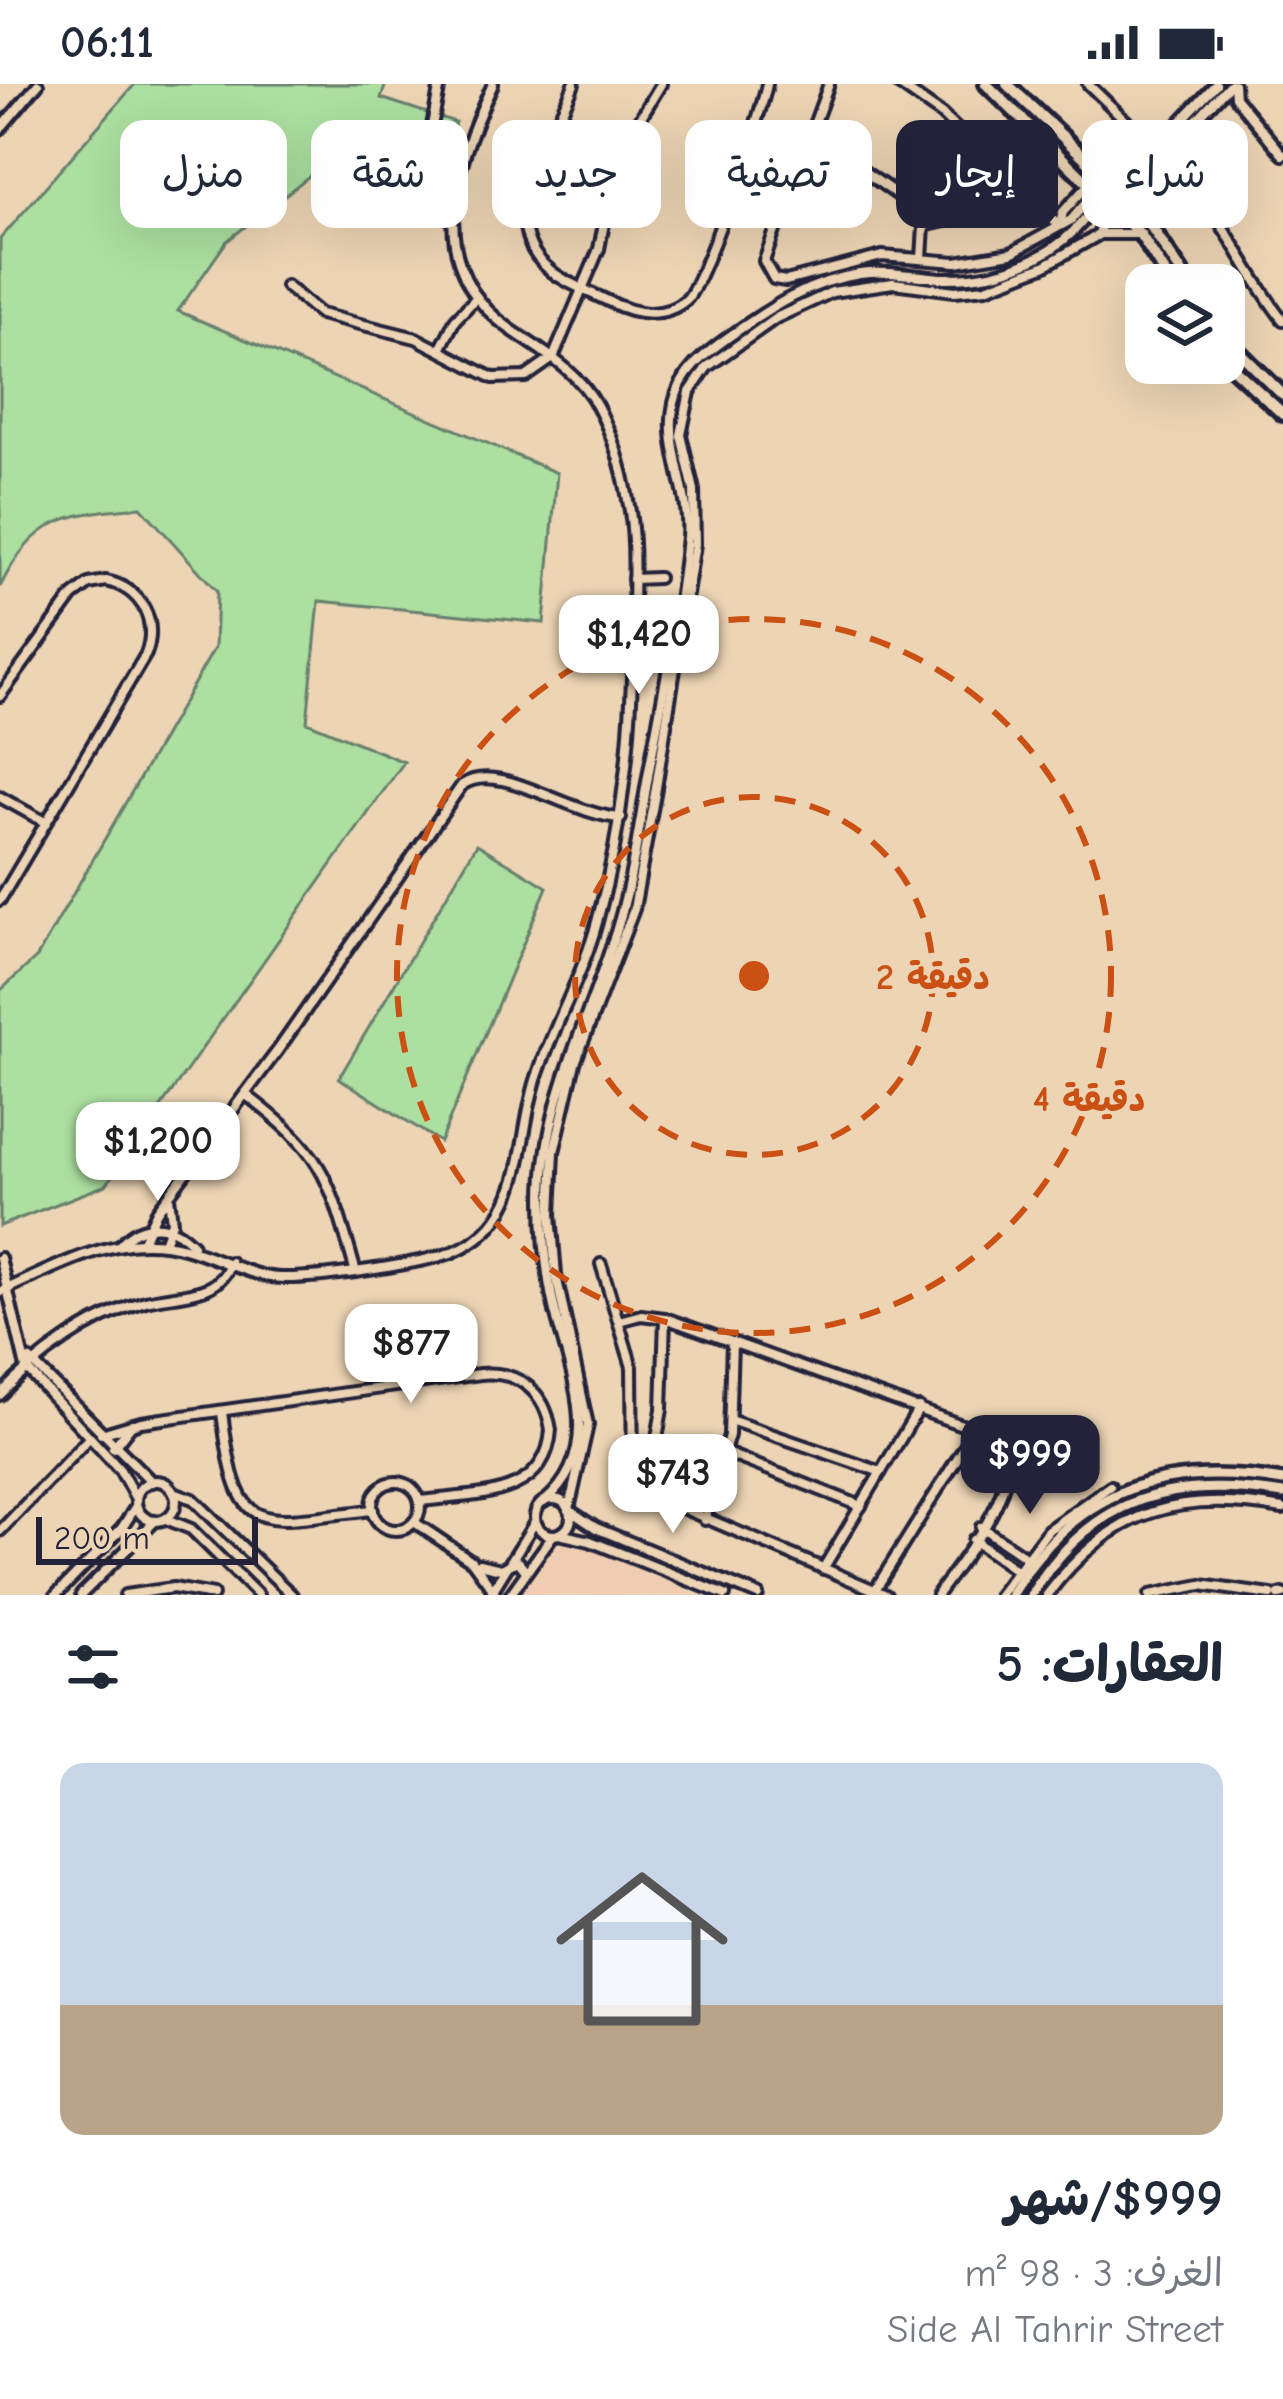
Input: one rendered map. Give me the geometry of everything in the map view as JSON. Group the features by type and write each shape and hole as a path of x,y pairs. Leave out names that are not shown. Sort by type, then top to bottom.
{"main road":[{"path":"986,84 1082,176"},
{"path":"1007,84 1082,154"},
{"path":"1134,228 1159,264"},
{"path":"1153,228 1176,264"},
{"path":"1245,358 1283,395"},
{"path":"1245,379 1283,414"}],"street":[{"path":"0,129 38,84"},
{"path":"433,120 440,84"},
{"path":"468,136 493,84"},
{"path":"574,84 535,164 526,215 540,260 583,289 642,314 672,309 695,290 767,84"},
{"path":"286,286 320,314 441,348 477,373 509,380 526,377 553,358 606,224 617,157 661,84"},
{"path":"814,120 829,84"},
{"path":"898,84 947,120"},
{"path":"1088,84 1126,120"},
{"path":"1187,120 1215,88 1232,84 1235,97"},
{"path":"1215,88 1235,97 1283,155"},
{"path":"872,179 896,197"},
{"path":"776,228 764,262 769,275 786,281 882,256 956,262 1011,253 1059,226 1063,212 1082,199"},
{"path":"509,1595 570,1522 588,1425 556,1275 551,1214 554,1152 575,1063 634,909 687,538 684,483 671,421 688,370 770,308 813,286 859,274 948,278 1005,271 1037,259 1082,222"},
{"path":"146,1227 171,1228 194,1246 282,1279 355,1269 453,1252 487,1228 520,1175 535,1079 597,922 621,818 632,734 633,579 628,501 597,406 553,358 508,328 477,297 464,272 454,228"},
{"path":"922,258 924,228"},
{"path":"1100,228 1100,234"},
{"path":"1222,228 1283,320"},
{"path":"472,1561 492,1593 544,1502 568,1472 580,1427 578,1394 544,1249 549,1127 563,1068 625,903 651,787 695,544 694,490 681,435 684,406 698,379 776,318 832,292 893,283 955,291 986,288 1044,266 1100,234 1140,234"},
{"path":"441,348 455,320 477,297"},
{"path":"633,579 658,578"},
{"path":"0,696 81,589 106,581 140,600 151,625 146,654 43,820 0,900"},
{"path":"4,1290 120,1245 146,1227 468,780 501,776 568,808 621,818"},
{"path":"0,797 43,820"},
{"path":"244,1094 300,1136 318,1160 355,1269"},
{"path":"164,1243 171,1228 169,1196"},
{"path":"142,1243 146,1227"},
{"path":"120,1245 194,1246"},
{"path":"0,1258 4,1290 28,1363 45,1384 142,1475 193,1498 292,1595"},
{"path":"0,1395 28,1363 127,1307 215,1286 230,1262"},
{"path":"601,1264 635,1391 629,1478 647,1496 886,1595"},
{"path":"619,1321 641,1315 664,1318 977,1427 1006,1448 1011,1471 937,1595"},
{"path":"647,1496 662,1409 664,1318"},
{"path":"705,1520 726,1453 732,1342"},
{"path":"101,1434 133,1423 491,1373 532,1389 551,1430 536,1473 510,1489 420,1502"},
{"path":"823,1569 919,1408"},
{"path":"222,1412 232,1487 253,1512 283,1520 373,1510"},
{"path":"77,1418 90,1444 130,1485 145,1518 191,1528 258,1595"},
{"path":"730,1420 881,1472"},
{"path":"113,1448 133,1423"},
{"path":"875,1590 977,1427"},
{"path":"0,1531 90,1444"},
{"path":"726,1453 861,1506"},
{"path":"1011,1595 1046,1548 1124,1490 1177,1474 1232,1472 1283,1481"},
{"path":"130,1485 142,1475"},
{"path":"56,1595 122,1528 152,1482"},
{"path":"414,1522 420,1502 413,1488 392,1482 375,1495 373,1510 388,1529 414,1522 472,1561 493,1568 518,1562 526,1571"},
{"path":"1031,1595 1086,1532 1129,1505 1212,1483 1283,1494"},
{"path":"999,1595 1024,1556 1060,1519 1110,1486"},
{"path":"1180,1488 1182,1504"},
{"path":"81,1595 176,1504 174,1492"},
{"path":"1047,1595 1103,1538 1182,1504 1224,1498 1283,1508"},
{"path":"544,1502 561,1501 569,1510 657,1553 758,1595"},
{"path":"1078,1520 1086,1532"},
{"path":"536,1521 556,1534 725,1595"},
{"path":"981,1527 1024,1556"},
{"path":"973,1540 1014,1569"},
{"path":"652,1565 657,1553"},
{"path":"1150,1595 1201,1585 1278,1595"},
{"path":"124,1595 172,1588 212,1595"}],"shaded area":[{"path":"575,1539 692,1595 516,1595 552,1548"}],"green space":[{"path":"135,84 386,84 381,98 449,120 311,120 311,174 287,193 287,120 120,120 120,228 243,228 227,241 178,311 557,473 544,623 319,601 307,722 404,762 106,1185 0,1226 0,991 37,957 215,647 217,591 141,507 74,516 41,532 13,563 0,587 0,239"},
{"path":"477,844 547,887 440,1142 339,1078"}]}
